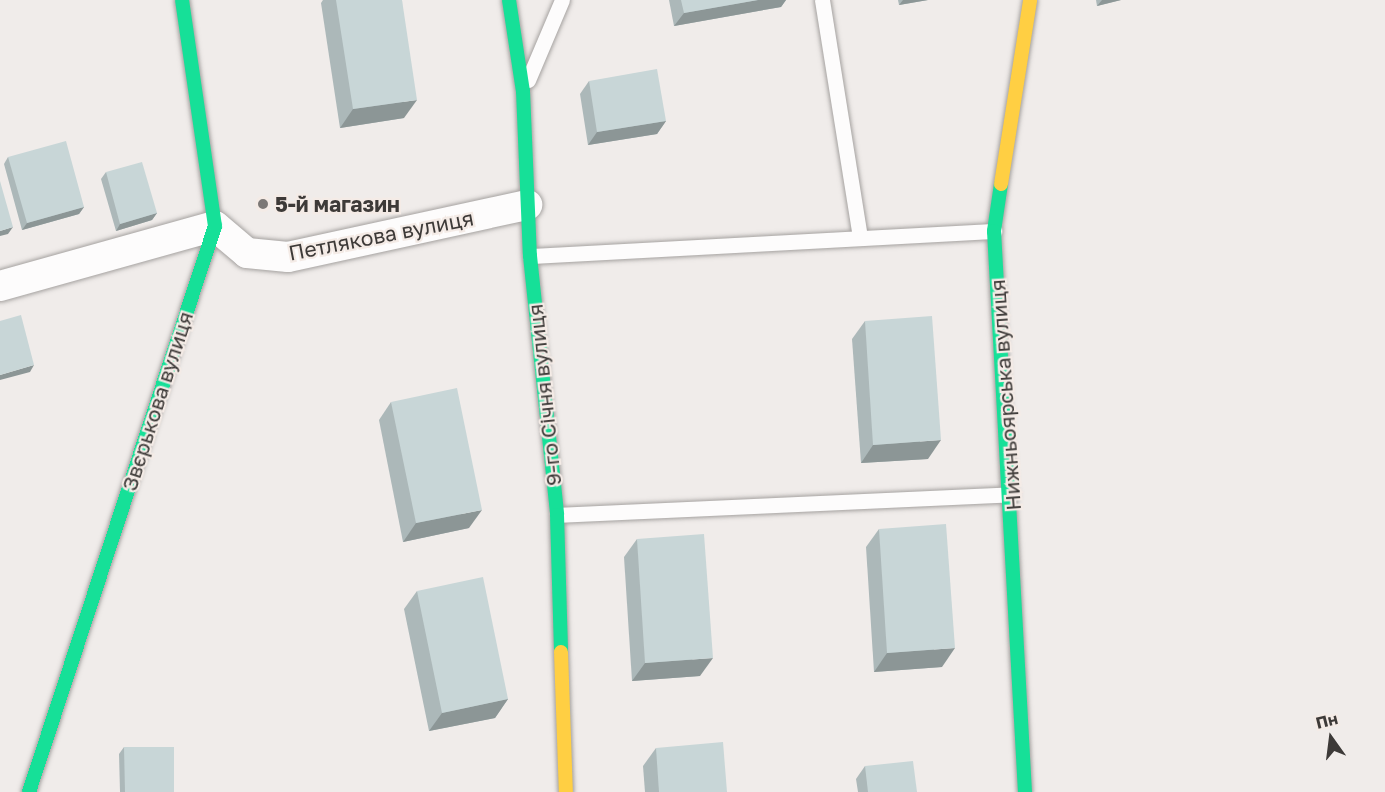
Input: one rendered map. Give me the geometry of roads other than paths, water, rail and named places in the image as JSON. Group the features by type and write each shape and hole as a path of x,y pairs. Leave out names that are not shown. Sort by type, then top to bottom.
{"street":[{"name":"Звєрькова вулиця","path":"29,792 215,226 182,0"},
{"name":"9-го Січня вулиця","path":"509,0 524,91 530,256 557,515 566,792"},
{"name":"Нижньоярська вулиця","path":"1025,792 1011,495 994,231 1030,0"},
{"name":"Петлякова вулиця","path":"215,226 247,253 288,257 527,205"},
{"path":"0,286 215,226"}],"lane":[{"path":"524,91 562,0"},
{"path":"822,0 860,237"},
{"path":"530,256 994,231"},
{"path":"557,515 1011,495"}],"place":[{"name":"5-й магазин","path":"263,204"}]}
